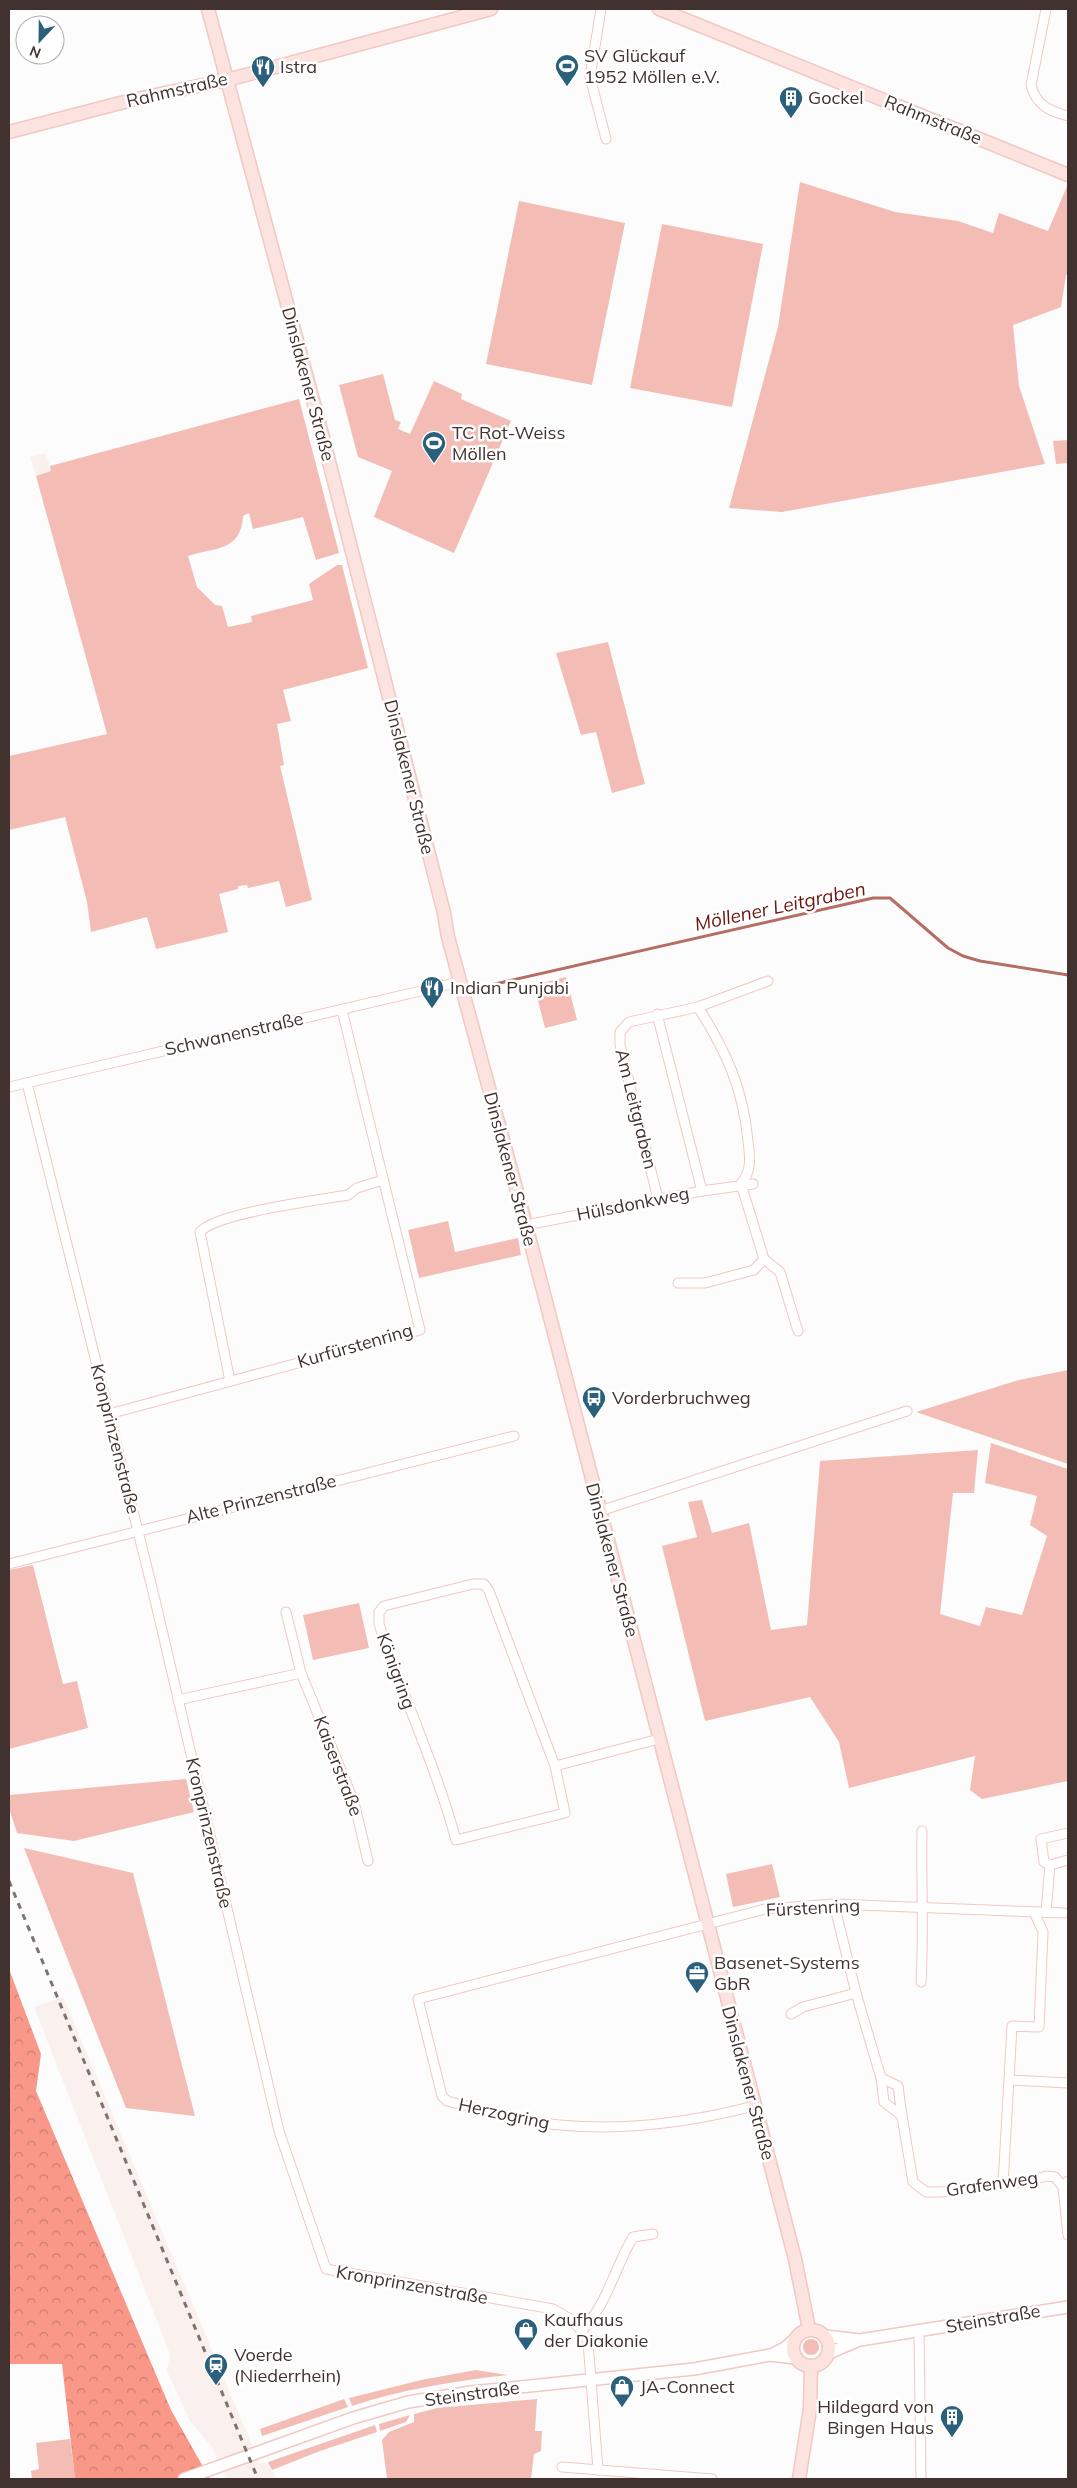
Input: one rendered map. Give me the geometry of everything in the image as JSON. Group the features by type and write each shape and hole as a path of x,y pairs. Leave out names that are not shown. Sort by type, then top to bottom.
{"main road":[{"name":"Dinslakener Straße","path":"208,9 322,434 444,913 448,937 526,1225 794,2259 809,2329"},
{"name":"Rahmstraße","path":"9,132 132,100 227,80 491,9"},
{"name":"Rahmstraße","path":"659,9 1068,175"},
{"path":"815,2330 825,2336 829,2353 822,2362 811,2366 805,2365 795,2358 792,2346 795,2338 803,2331 815,2330"},
{"path":"799,2479 810,2409 811,2366"}],"street":[{"path":"600,9 590,77 606,139"},
{"path":"1046,9 1031,85 1034,97 1046,109 1068,116"},
{"name":"Am Leitgraben","path":"658,1199 620,1045 620,1032 629,1022 698,1006 768,981"},
{"name":"Schwanenstraße","path":"9,1087 460,982"},
{"path":"698,1006 718,1039 734,1073 745,1114 749,1161 748,1175 741,1184 764,1259 780,1272 798,1331"},
{"name":"Kurfürstenring","path":"108,1414 420,1330 342,1010"},
{"path":"657,1014 702,1191"},
{"name":"Kronprinzenstraße","path":"27,1083 178,1700 279,2131 326,2269 553,2309 572,2319 582,2330"},
{"path":"230,1381 200,1232 205,1226 215,1222 276,1208 348,1195 357,1188 382,1180"},
{"name":"Hülsdonkweg","path":"526,1225 702,1191 741,1184 753,1184"},
{"path":"678,1283 705,1283 754,1270 764,1259"},
{"path":"600,1511 907,1411"},
{"name":"Alte Prinzenstraße","path":"9,1564 137,1530 514,1436"},
{"name":"Königring","path":"472,1584 484,1584 489,1591 555,1766 565,1813 456,1840 433,1766 405,1698 379,1624 379,1612 384,1606 472,1584"},
{"name":"Kaiserstraße","path":"286,1612 301,1673 354,1802 368,1861"},
{"path":"178,1700 301,1673"},
{"path":"555,1766 659,1739"},
{"path":"921,1982 924,1926 921,1907 922,1831"},
{"path":"1068,1833 1042,1839 1044,1862 1050,1864 1068,1860"},
{"path":"1046,1912 1050,1864"},
{"path":"834,1904 856,1992 881,2078 884,2102 902,2116"},
{"name":"Fürstenring","path":"707,1924 765,1909 834,1904 1067,1914"},
{"path":"1003,2184 1012,2026 1038,2027 1043,1932 1034,1912"},
{"name":"Herzogring","path":"707,1924 418,1999 442,2096 448,2101 558,2125 604,2127 663,2123 754,2106"},
{"path":"791,2014 803,2007 856,1992"},
{"name":"Grafenweg","path":"881,2078 898,2086 913,2182 926,2192 968,2190 1023,2182 1047,2176 1055,2177 1065,2184"},
{"path":"1010,2080 1068,2083"},
{"path":"1065,2184 1068,2235"},
{"path":"598,2470 588,2342 582,2330 595,2316 621,2257 633,2237 653,2234"},
{"name":"Steinstraße","path":"825,2336 860,2340 1068,2307"},
{"path":"919,2332 921,2479"},
{"name":"Steinstraße","path":"184,2479 353,2418 408,2402 471,2392 694,2369 770,2355 785,2348 795,2338"},
{"name":"Steinstraße","path":"829,2353 860,2340"},
{"name":"Steinstraße","path":"770,2355 795,2358"},
{"path":"562,2467 712,2478"}],"shaded area":[{"path":"800,182 895,212 958,221 993,233 999,213 1048,231 1068,184 1068,275 1066,275 1061,307 1013,325 1019,386 1045,464 782,512 729,508 778,327"},
{"path":"519,201 625,223 592,385 486,364"},
{"path":"662,224 763,244 732,407 630,388"},
{"name":"TC Rot-Weiss Möllen","path":"383,374 395,420 401,422 398,429 410,434 434,381 462,394 461,399 511,421 454,553 374,517 392,471 358,457 339,385"},
{"path":"299,399 339,553 316,560 303,517 253,529 249,513 243,516 241,528 232,542 217,549 188,556 197,587 215,605 222,606 228,627 252,622 251,616 313,600 309,584 337,565 342,565 368,668 283,690 291,721 277,724 284,765 280,766 312,900 286,907 279,881 248,888 247,885 238,886 238,889 219,894 228,932 156,949 147,917 91,932 87,902 65,817 9,830 9,756 107,734 36,476 51,471 50,466"},
{"path":"1068,440 1068,463 1056,464 1053,441"},
{"path":"46,453 51,471 36,476 30,457"},
{"path":"608,642 645,784 612,793 596,732 581,735 556,653"},
{"path":"566,977 577,1020 545,1028 534,985"},
{"path":"448,1221 455,1252 518,1238 521,1255 419,1278 408,1230"},
{"path":"1068,1370 1068,1464 916,1412 1019,1380"},
{"path":"991,1443 1068,1469 1068,1781 982,1799 970,1790 975,1756 849,1788 839,1742 810,1697 705,1721 662,1546 697,1537 688,1502 702,1500 712,1533 749,1523 771,1630 807,1625 820,1461 978,1450 974,1493 953,1493 940,1614 980,1626 986,1607 1022,1615 1047,1536 1030,1525 1037,1496 985,1483"},
{"path":"33,1565 63,1684 77,1681 88,1728 9,1749 9,1570"},
{"path":"359,1603 369,1648 313,1660 303,1615"},
{"path":"186,1779 194,1812 74,1841 17,1833 9,1808 9,1795"},
{"path":"24,1848 133,1873 195,2116 126,2108"},
{"path":"772,1864 780,1897 733,1907 726,1874"},
{"path":"63,1997 260,2464 268,2462 276,2479 226,2479 212,2447 190,2421 167,2371 170,2354 34,2007"},
{"path":"811,2339 817,2341 819,2347 817,2353 811,2355 805,2353 803,2347 805,2341"},
{"path":"476,2370 508,2375 429,2386 352,2406 349,2398 421,2380"},
{"path":"344,2399 348,2407 262,2436 260,2429"},
{"path":"537,2399 535,2431 542,2431 541,2451 534,2454 531,2479 387,2479 382,2440 389,2432 414,2422 414,2414 437,2408"},
{"path":"410,2415 406,2422 380,2431 379,2424"},
{"path":"375,2425 377,2432 320,2451 272,2470 268,2462"},
{"path":"70,2439 75,2479 32,2479 31,2471 39,2469 36,2443"}],"green space":[{"path":"9,1969 41,2054 36,2091 171,2410 210,2479 75,2479 62,2364 9,2364"}],"waterway":[{"name":"Möllener Leitgraben","path":"482,987 873,898 890,898 948,948 963,956 980,961 1068,975"}],"railway":[{"path":"9,1881 258,2479"}],"place":[{"name":"SV Glückauf 1952 Möllen e.V.","path":"567,87"},
{"name":"Istra","path":"263,88"},
{"name":"Gockel","path":"791,119"},
{"name":"TC Rot-Weiss Möllen","path":"434,464"},
{"name":"Indian Punjabi","path":"432,1009"},
{"name":"Vorderbruchweg","path":"594,1419"},
{"name":"Basenet-Systems GbR","path":"697,1994"},
{"name":"Kaufhaus der Diakonie","path":"526,2351"},
{"name":"Voerde (Niederrhein)","path":"216,2386"},
{"name":"JA-Connect","path":"622,2408"},
{"name":"Hildegard von Bingen Haus","path":"952,2438"}]}
